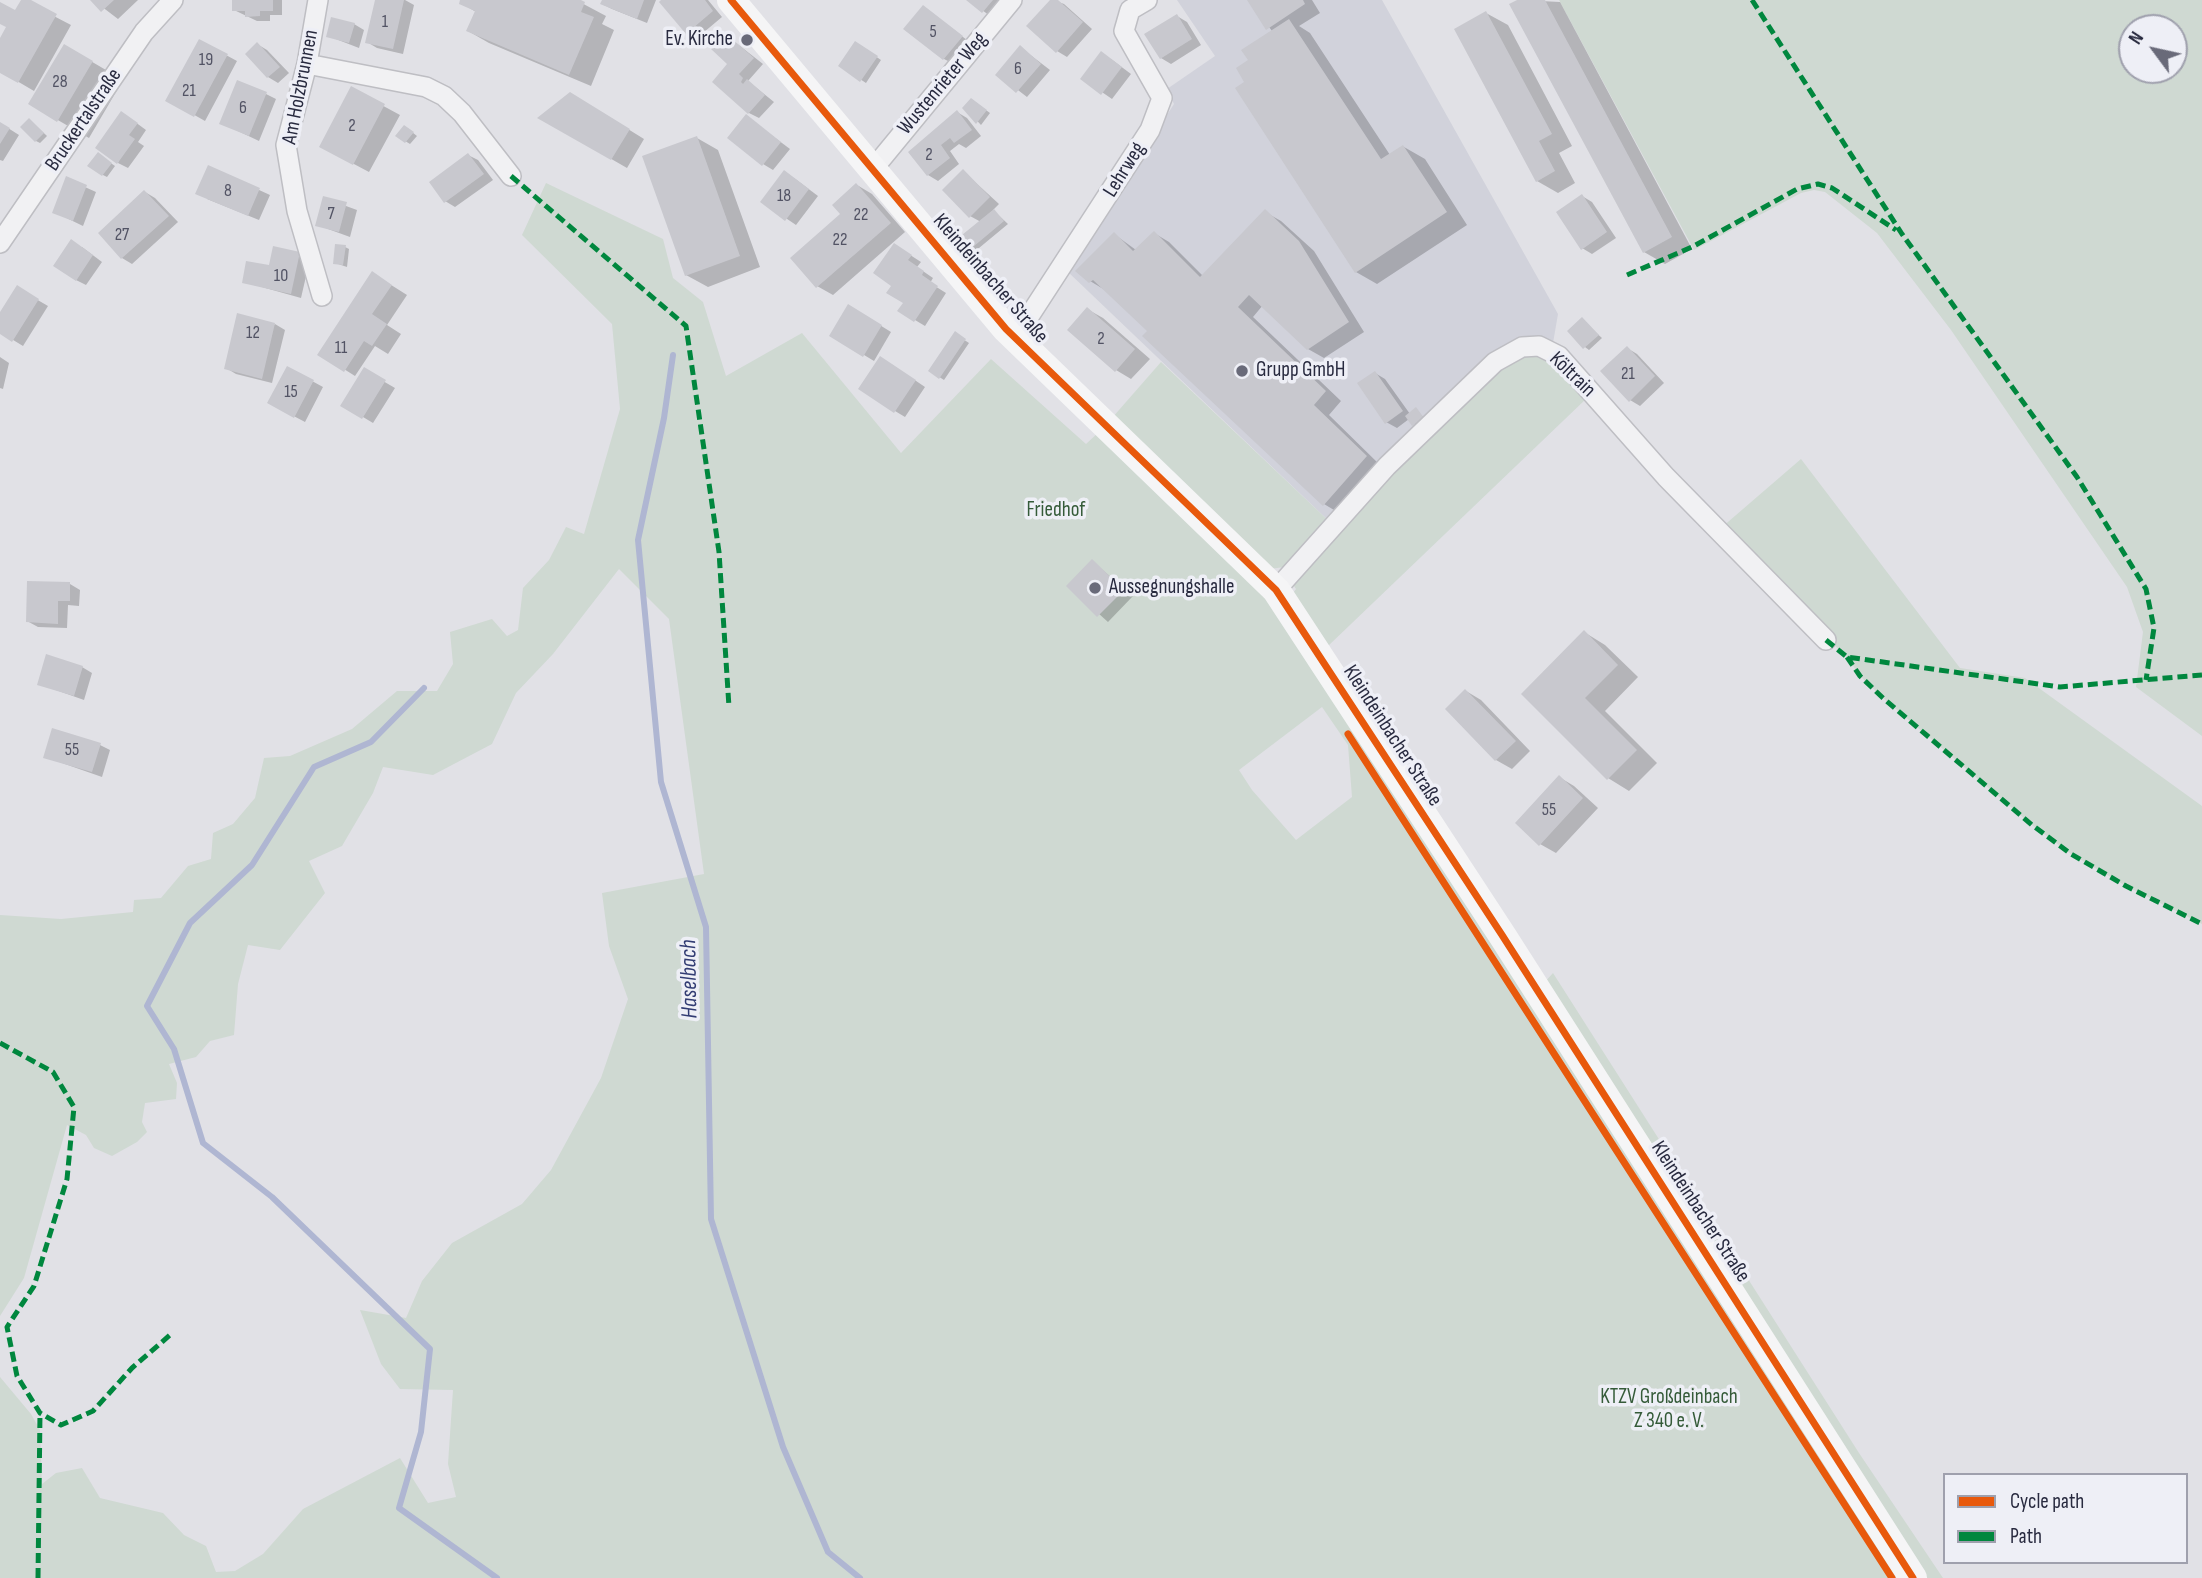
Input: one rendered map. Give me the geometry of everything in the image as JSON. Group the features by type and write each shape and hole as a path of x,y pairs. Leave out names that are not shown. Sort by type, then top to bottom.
{"street":[{"name":"Bruckertalstraße","path":"0,243 144,32 173,0"},
{"name":"Am Holzbrunnen","path":"318,0 307,64 286,145 297,211 322,296"},
{"name":"Kleindeinbacher Straße","path":"731,0 1015,338 1276,590 1502,935 1913,1578"},
{"name":"Wustenrieter Weg","path":"873,169 1012,0"},
{"name":"Lehrweg","path":"1015,338 1150,130 1162,98 1124,31 1130,10 1147,0"},
{"path":"307,64 426,87 444,96 462,113 511,176"},
{"name":"Költrain","path":"1276,590 1387,466 1495,362 1521,346 1539,346 1559,356 1665,477 1826,640"}],"shaded area":[{"path":"1177,0 1382,0 1558,314 1553,343 1332,524 1067,271 1174,104 1167,89 1215,56"}],"green space":[{"path":"1559,0 2202,0 2202,736 2136,687 2143,632 2127,587 1951,330 1877,233 1825,192 1814,190 1801,193 1694,250"},
{"path":"546,183 663,239 673,278 703,302 726,376 802,333 901,453 991,359 1086,444 1100,431 1260,589 1292,631 1902,1578 0,1578 0,1377 31,1414 40,1430 42,1484 56,1473 82,1468 100,1498 163,1513 184,1535 206,1546 216,1572 235,1571 263,1554 303,1509 400,1458 428,1503 456,1497 448,1464 453,1390 400,1389 381,1364 360,1310 406,1318 422,1281 452,1243 522,1204 551,1170 601,1078 628,999 609,946 602,893 704,874 669,619 619,569 553,654 516,693 492,744 433,775 383,767 373,793 342,846 309,861 325,893 280,950 248,945 238,984 234,1035 210,1041 196,1057 169,1064 177,1083 176,1099 145,1103 142,1122 147,1132 137,1142 112,1156 94,1148 86,1135 67,1125 24,1278 0,1316 0,915 61,919 133,912 134,900 161,898 188,866 211,859 213,833 233,824 255,798 264,758 290,756 352,729 397,691 437,691 453,664 450,632 492,619 507,636 518,630 523,588 549,560 566,527 584,534 620,409 612,324 522,235","holes":["1322,707 1348,745 1352,797 1296,840 1252,790 1239,770"]},
{"path":"1528,353 1553,361 1587,398 1327,647 1288,600 1296,589 1290,580 1487,377"},
{"path":"1161,362 1332,524 1285,567 1269,569 1112,418"},
{"path":"1801,459 1960,668 2025,678 2202,806 2202,924 2126,886 2071,854 2032,825 1883,698 1860,676 1847,657 1714,534"},
{"path":"1553,973 1859,1453 1943,1578 1925,1578 1543,984"}],"building":[{"path":"21,0 31,0 57,14 18,83 0,73 0,38 6,27 0,24 0,2 15,10"},
{"path":"90,0 114,0 101,12"},
{"path":"232,0 273,0 273,11 260,11 260,16 245,17 245,11 232,11"},
{"path":"375,0 404,0 393,49 365,43"},
{"path":"460,0 581,0 585,2 581,12 594,17 569,75 466,31 475,11 459,4"},
{"path":"602,0 644,0 637,19 600,4"},
{"path":"705,0 713,11 686,34 659,2"},
{"path":"966,0 993,0 982,13"},
{"path":"1050,0 1058,0 1083,22 1056,53 1026,26"},
{"path":"1247,0 1303,0 1305,4 1266,30"},
{"path":"1517,0 1545,0 1672,237 1643,253 1509,4"},
{"path":"923,5 963,36 943,60 903,29"},
{"path":"1486,11 1552,134 1539,141 1555,171 1536,182 1454,29"},
{"path":"1177,14 1192,39 1160,59 1144,34"},
{"path":"331,17 355,23 349,43 326,37"},
{"path":"1289,19 1381,159 1403,145 1447,212 1355,273 1235,88 1244,82 1236,68 1248,60 1241,50"},
{"path":"725,33 754,58 739,74 743,78 741,82 743,84 747,79 765,95 748,114 712,82 727,64 711,49"},
{"path":"199,39 228,54 194,117 165,101"},
{"path":"855,41 878,56 860,82 838,66"},
{"path":"257,42 280,67 267,78 245,54"},
{"path":"64,44 93,61 57,122 28,104"},
{"path":"1020,45 1041,64 1016,93 995,75"},
{"path":"1101,51 1122,67 1101,95 1080,79"},
{"path":"237,80 267,92 249,136 219,124"},
{"path":"351,86 385,104 353,165 319,147"},
{"path":"570,92 630,129 611,160 537,118"},
{"path":"971,98 987,110 976,124 962,108"},
{"path":"957,110 972,130 954,143 950,138 941,145 950,158 927,176 908,152"},
{"path":"121,111 138,123 129,135 135,139 117,164 95,148"},
{"path":"746,114 781,142 762,166 727,138"},
{"path":"29,118 44,133 35,142 20,127"},
{"path":"0,122 10,128 0,144"},
{"path":"404,125 414,132 405,143 395,136"},
{"path":"697,136 740,256 685,276 642,156"},
{"path":"98,152 112,163 102,176 87,166"},
{"path":"468,153 484,174 444,203 429,182"},
{"path":"208,165 260,188 248,216 195,194"},
{"path":"963,169 990,197 969,218 942,190"},
{"path":"784,170 809,189 785,221 760,202"},
{"path":"66,176 87,185 73,221 52,213"},
{"path":"856,183 891,223 816,288 790,258 840,214 832,205"},
{"path":"144,190 169,216 121,259 98,233"},
{"path":"1582,194 1607,232 1581,250 1556,212"},
{"path":"323,196 347,202 339,232 315,226"},
{"path":"994,209 1004,221 967,252 957,239"},
{"name":"Grupp GmbH","path":"1265,209 1299,241 1349,322 1307,350 1249,295 1238,307 1326,391 1314,405 1367,456 1323,506 1142,336 1147,331 1093,280 1089,283 1075,271 1114,232 1133,251 1154,231 1200,277"},
{"path":"71,239 93,255 76,281 53,266"},
{"path":"894,243 912,255 908,260 924,271 922,275 938,286 914,322 897,311 903,303 886,293 891,286 873,273"},
{"path":"335,244 346,245 343,265 333,264"},
{"path":"273,246 300,252 291,294 242,283 246,261 269,265"},
{"path":"372,271 392,285 372,314 387,324 372,346 364,341 344,372 317,355"},
{"path":"17,285 39,299 12,342 0,334 0,312"},
{"path":"848,304 882,325 863,357 829,336"},
{"path":"1087,307 1135,349 1115,372 1067,330"},
{"path":"237,313 275,323 262,379 224,369"},
{"path":"1582,317 1599,335 1583,349 1567,331"},
{"path":"955,331 966,339 939,379 928,371"},
{"path":"1627,346 1655,376 1629,402 1600,371"},
{"path":"880,356 916,380 894,413 858,389"},
{"path":"287,366 314,380 294,418 267,403"},
{"path":"364,367 386,380 362,419 340,406"},
{"path":"1375,371 1403,411 1385,424 1357,383"},
{"path":"1416,407 1424,418 1412,426 1405,416"},
{"name":"Aussegnungshalle","path":"1092,559 1124,590 1097,617 1066,586"},
{"path":"27,581 70,582 70,601 58,601 58,624 26,622"},
{"path":"1584,630 1618,665 1585,698 1637,750 1607,780 1521,694"},
{"path":"46,654 83,666 74,696 37,685"},
{"path":"1465,689 1516,741 1495,761 1445,709"},
{"path":"52,728 101,743 92,772 43,758"},
{"path":"1559,775 1583,798 1539,846 1515,823"}],"waterway":[{"name":"Haselbach","path":"673,355 664,418 638,540 661,782 706,927 711,1219 783,1447 828,1552 860,1578"},
{"path":"424,688 371,742 314,767 252,865 190,923 147,1006 174,1049 203,1143 272,1197 430,1349 421,1432 399,1508 497,1578"}],"marked path":[{"path":"1752,0 1902,234 2077,477 2146,589 2154,628 2146,680"},
{"path":"511,176 686,326 719,552 729,707"},
{"path":"1627,275 1692,247 1797,189 1818,184 1832,188 1896,230"},
{"path":"1826,640 1847,657 2060,687 2202,675"},
{"path":"1847,657 1860,676 1883,698 2032,825 2071,854 2126,886 2202,924"},
{"path":"0,1043 53,1072 74,1107 67,1179 34,1286 7,1327 17,1376 40,1413 61,1425 93,1411 132,1368 170,1335"},
{"path":"38,1578 40,1413"}],"cycle path":[{"path":"731,0 1006,329 1276,590 1502,935 1913,1578"},
{"path":"1348,734 1892,1578"}],"place":[{"name":"Ev. Kirche","path":"747,40"},
{"name":"Grupp GmbH","path":"1242,371"},
{"name":"Aussegnungshalle","path":"1095,588"}],"park label":[{"name":"Friedhof","path":"1056,511"},
{"name":"KTZV Großdeinbach Z 340 e. V.","path":"1669,1410"}]}
